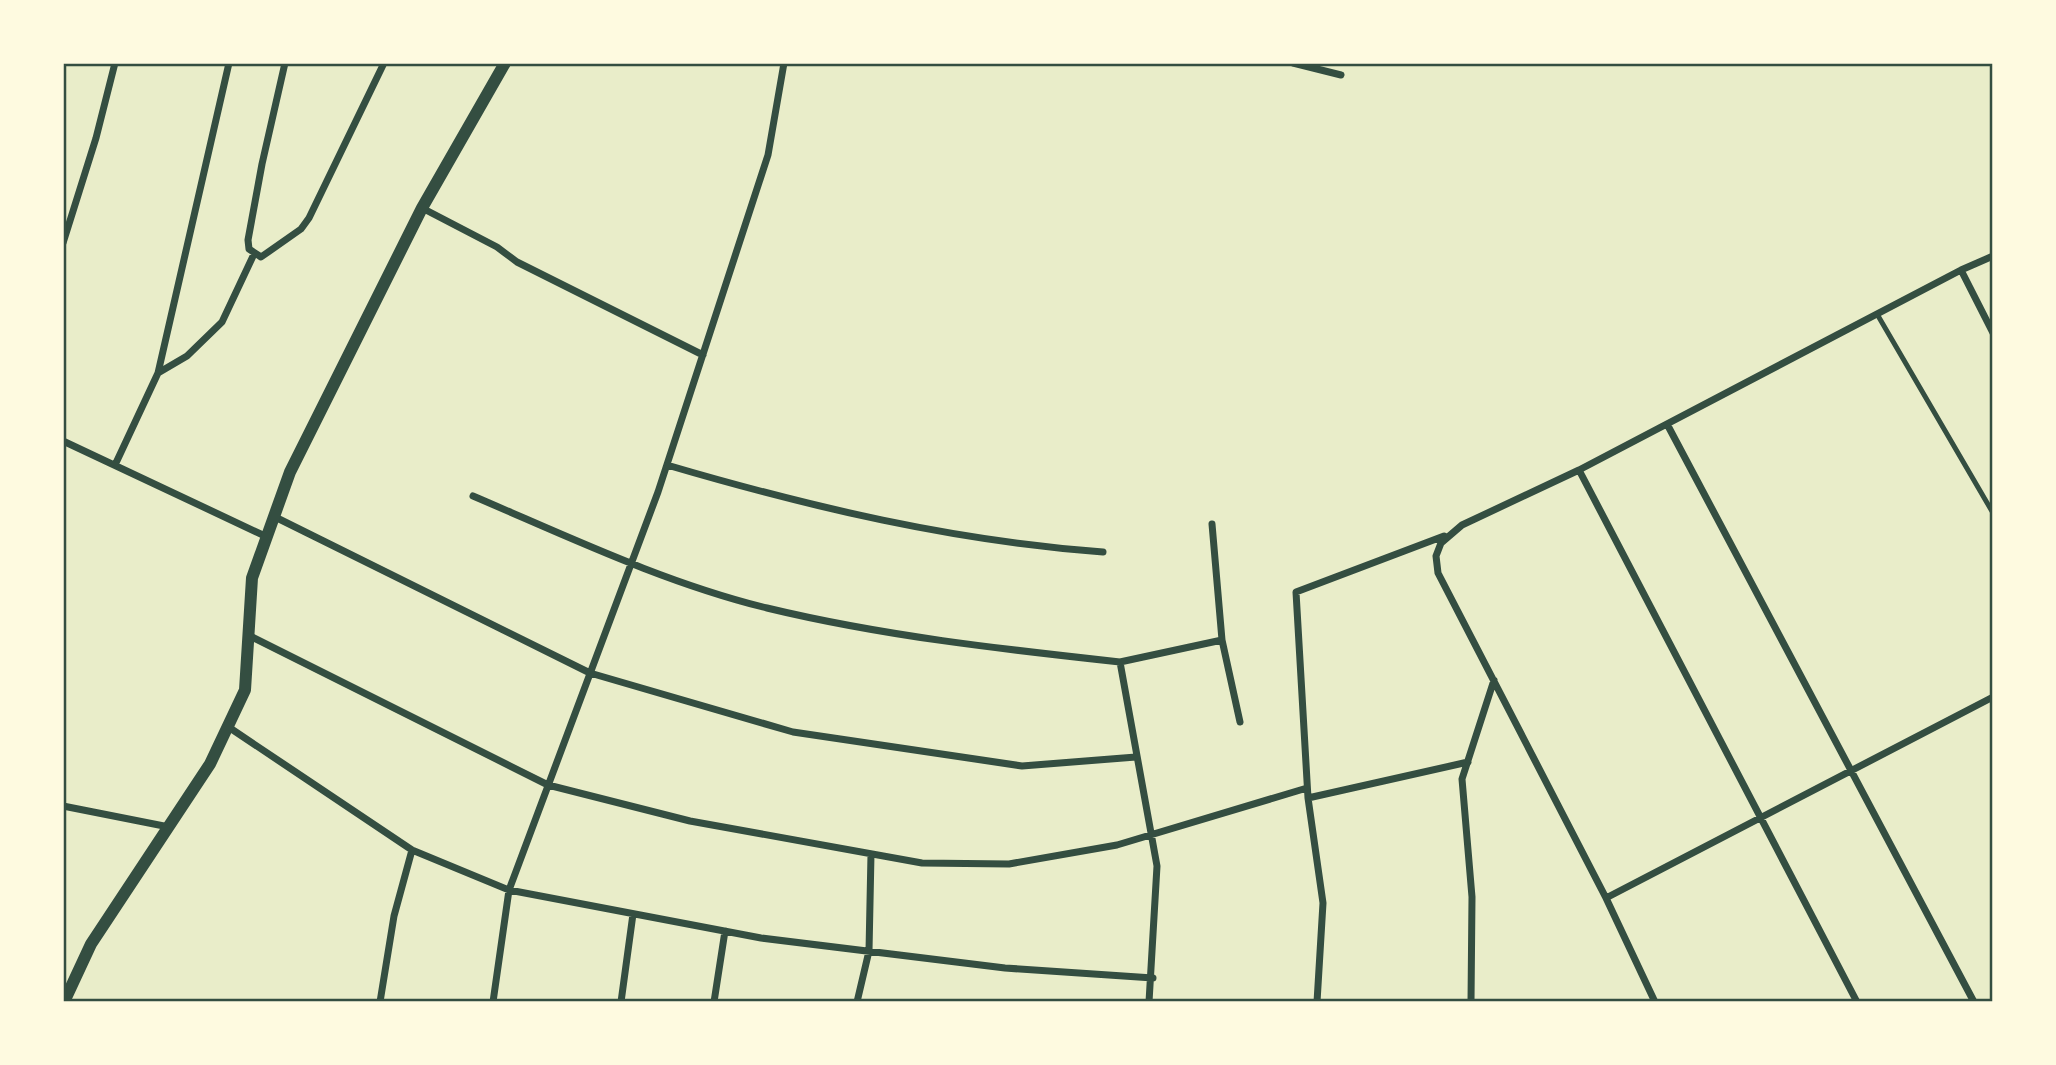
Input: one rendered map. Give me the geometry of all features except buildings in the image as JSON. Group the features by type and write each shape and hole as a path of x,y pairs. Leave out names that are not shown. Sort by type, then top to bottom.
{"street":[{"path":"63,243 96,138 115,63"},
{"path":"115,465 158,373 229,63"},
{"path":"285,63 249,232 249,249 261,257 272,252 309,218 384,63"},
{"path":"64,1002 91,944 210,764 245,690 252,578 290,472 422,208 505,63"},
{"path":"493,1002 509,890 667,465 768,155 784,63"},
{"path":"1293,63 1341,75"},
{"path":"422,208 497,247 517,262 703,355"},
{"path":"158,373 187,356 222,322 254,254"},
{"path":"1317,1002 1323,903 1307,788 1296,592 1448,534 1579,470 1961,270 1993,256"},
{"path":"1961,270 1993,333"},
{"path":"1667,424 1974,1002"},
{"path":"63,441 265,536"},
{"path":"667,465 792,501 840,509 930,531 1036,547 1103,552"},
{"path":"1579,470 1857,1002"},
{"path":"473,496 631,564 765,608 950,644 1120,662 1222,640"},
{"path":"273,516 590,673 806,734 1022,766 1136,757"},
{"path":"1212,524 1222,640 1240,722"},
{"path":"1448,534 1436,556 1438,573 1606,898 1654,1002"},
{"path":"250,636 548,785 690,821 922,863 1009,864 1117,845 1307,788"},
{"path":"1120,662 1157,866 1153,978 1149,1002"},
{"path":"1471,1002 1472,897 1462,779 1494,680"},
{"path":"1606,898 1993,697"},
{"path":"227,726 412,850 509,890 726,931 869,951 1005,968 1153,978"},
{"path":"1308,798 1468,762"},
{"path":"63,806 169,827"},
{"path":"380,1002 394,916 412,850"},
{"path":"857,1002 869,951 871,854"},
{"path":"621,1002 633,914"},
{"path":"714,1002 726,931"}],"lane":[{"path":"1877,314 1993,513"}]}
